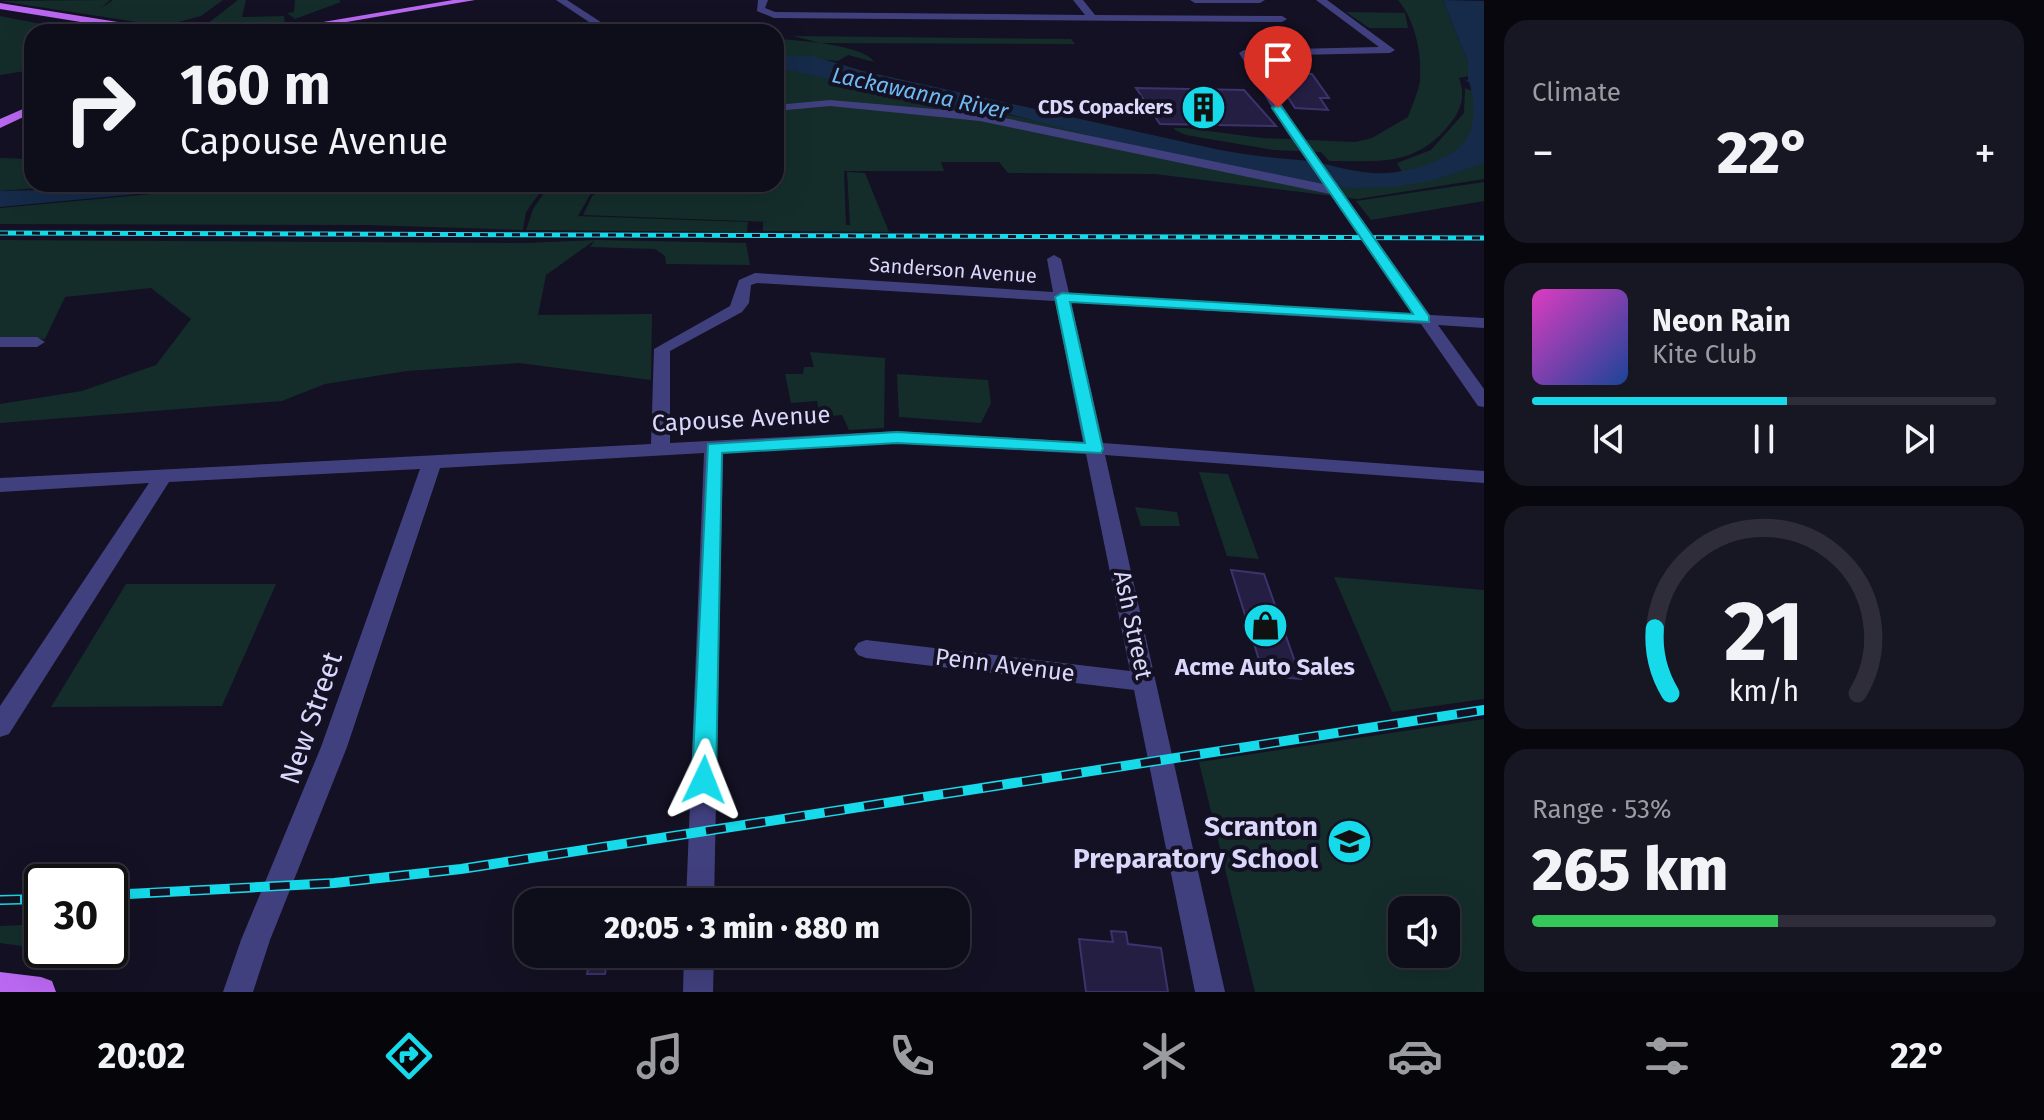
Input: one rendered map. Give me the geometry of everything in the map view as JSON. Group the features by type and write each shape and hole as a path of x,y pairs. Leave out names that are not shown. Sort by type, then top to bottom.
{"main road":[{"path":"319,24 470,0"},
{"path":"0,6 111,24"},
{"path":"0,13 68,24"},
{"path":"0,124 24,112"},
{"path":"0,987 41,992"}],"street":[{"path":"561,0 598,24"},
{"path":"763,0 760,9 774,15 1282,19"},
{"path":"1078,0 1093,19"},
{"path":"1195,0 1260,0"},
{"path":"1321,0 1390,50 1244,53 1311,157 1484,402"},
{"path":"957,2 965,18"},
{"path":"784,107 830,103 980,117 1334,188"},
{"name":"Ash Street","path":"1054,259 1210,992"},
{"name":"Sanderson Avenue","path":"660,450 662,349 736,309 741,303 745,282 755,278 1484,323"},
{"path":"0,342 37,342"},
{"name":"Capouse Avenue","path":"0,485 897,437 1484,477"},
{"path":"700,888 714,448"},
{"name":"New Street","path":"238,992 267,910 296,850 321,784 433,460"},
{"path":"0,727 163,477"},
{"name":"Penn Avenue","path":"866,649 1145,682"},
{"path":"698,992 699,968"}],"green space":[{"path":"110,0 101,8 113,0 223,0 201,16 171,24 150,24 0,1"},
{"path":"238,0 246,0 242,17 284,16 285,24 207,24"},
{"path":"295,0 341,2 295,19 287,13 294,12"},
{"path":"1398,0 1443,0 1468,63 1468,76 1459,78 1462,97 1457,114 1436,139 1423,148 1395,159 1329,161 1321,152 1274,150 1186,135 1175,130 1185,128 1262,138 1355,142 1372,138 1408,117 1419,84 1420,59 1416,37 1409,17"},
{"path":"1346,12 1405,13 1408,28 1369,28"},
{"path":"0,16 42,24 24,24 24,71 0,75"},
{"path":"793,36 1071,39 1075,44 820,43"},
{"path":"784,40 830,44 858,51 874,62 848,55 838,61 801,57 951,102 1165,150 1405,177 1397,163 1431,150 1464,113 1465,88 1484,96 1484,179 1358,199 1155,174 1008,173 999,162 941,162 944,171 844,171 846,225 850,225 847,172 865,173 889,232 763,231 763,222 771,222 583,215 592,196 597,192 784,192"},
{"path":"0,158 24,159 24,189 0,191"},
{"path":"1484,182 1484,201 1371,220 1356,201"},
{"path":"173,192 540,192 526,212 523,230 366,225 0,224 0,208"},
{"path":"545,192 594,192 578,216 748,222 747,232 526,230 533,209"},
{"path":"0,240 527,243 595,240 546,275 538,315 652,314 651,380 519,363 407,371 325,384 282,401 0,423 0,404 82,391 156,365 191,319 151,288 65,297 45,339 0,338"},
{"path":"595,240 746,243 750,265 666,264 665,256 655,249 590,247"},
{"path":"810,352 885,358 884,428 849,430 842,415 820,417 817,401 791,403 785,374 803,374 804,367 814,367"},
{"path":"897,374 988,380 991,403 981,423 899,417"},
{"path":"1199,472 1228,474 1259,559 1227,556"},
{"path":"1135,507 1177,512 1180,526 1141,526"},
{"path":"1334,577 1484,590 1484,699 1392,712"},
{"path":"126,584 276,584 222,706 51,707"},
{"name":"Scranton Preparatory School","path":"1484,719 1484,992 1255,992 1199,762"},
{"path":"24,925 24,946 0,943 0,926"}],"water":[{"name":"Lackawanna River","path":"1443,0 1484,1 1484,163 1431,181 1392,187 1352,188 1290,180 1123,144 1001,112 878,90 784,69 784,56 813,56 863,71 1220,150 1384,173 1431,163 1466,140 1473,116 1473,98 1469,82 1465,81 1468,80 1468,63"},
{"path":"0,191 24,192 158,192 0,207"}],"building":[{"path":"1272,72 1312,74 1329,98 1320,98 1328,110 1295,108"},
{"name":"CDS Copackers","path":"1136,88 1244,90 1276,126 1160,124"},
{"name":"Acme Auto Sales","path":"1231,570 1264,574 1301,679 1264,676"},
{"path":"1111,931 1126,932 1128,944 1161,948 1168,992 1086,992 1079,939 1113,942"},
{"path":"588,968 606,968 605,974 587,974"}],"railway":[{"path":"0,233 1484,238"},
{"path":"128,894 334,883 461,869 1484,710"},
{"path":"0,900 24,899"}],"place":[{"name":"CDS Copackers","path":"1204,107"},
{"name":"Acme Auto Sales","path":"1265,625"},
{"name":"Scranton Preparatory School","path":"1349,842"}],"route":[{"path":"704,780 714,448 897,437 1095,449 1062,297 1424,319 1278,108"}]}
